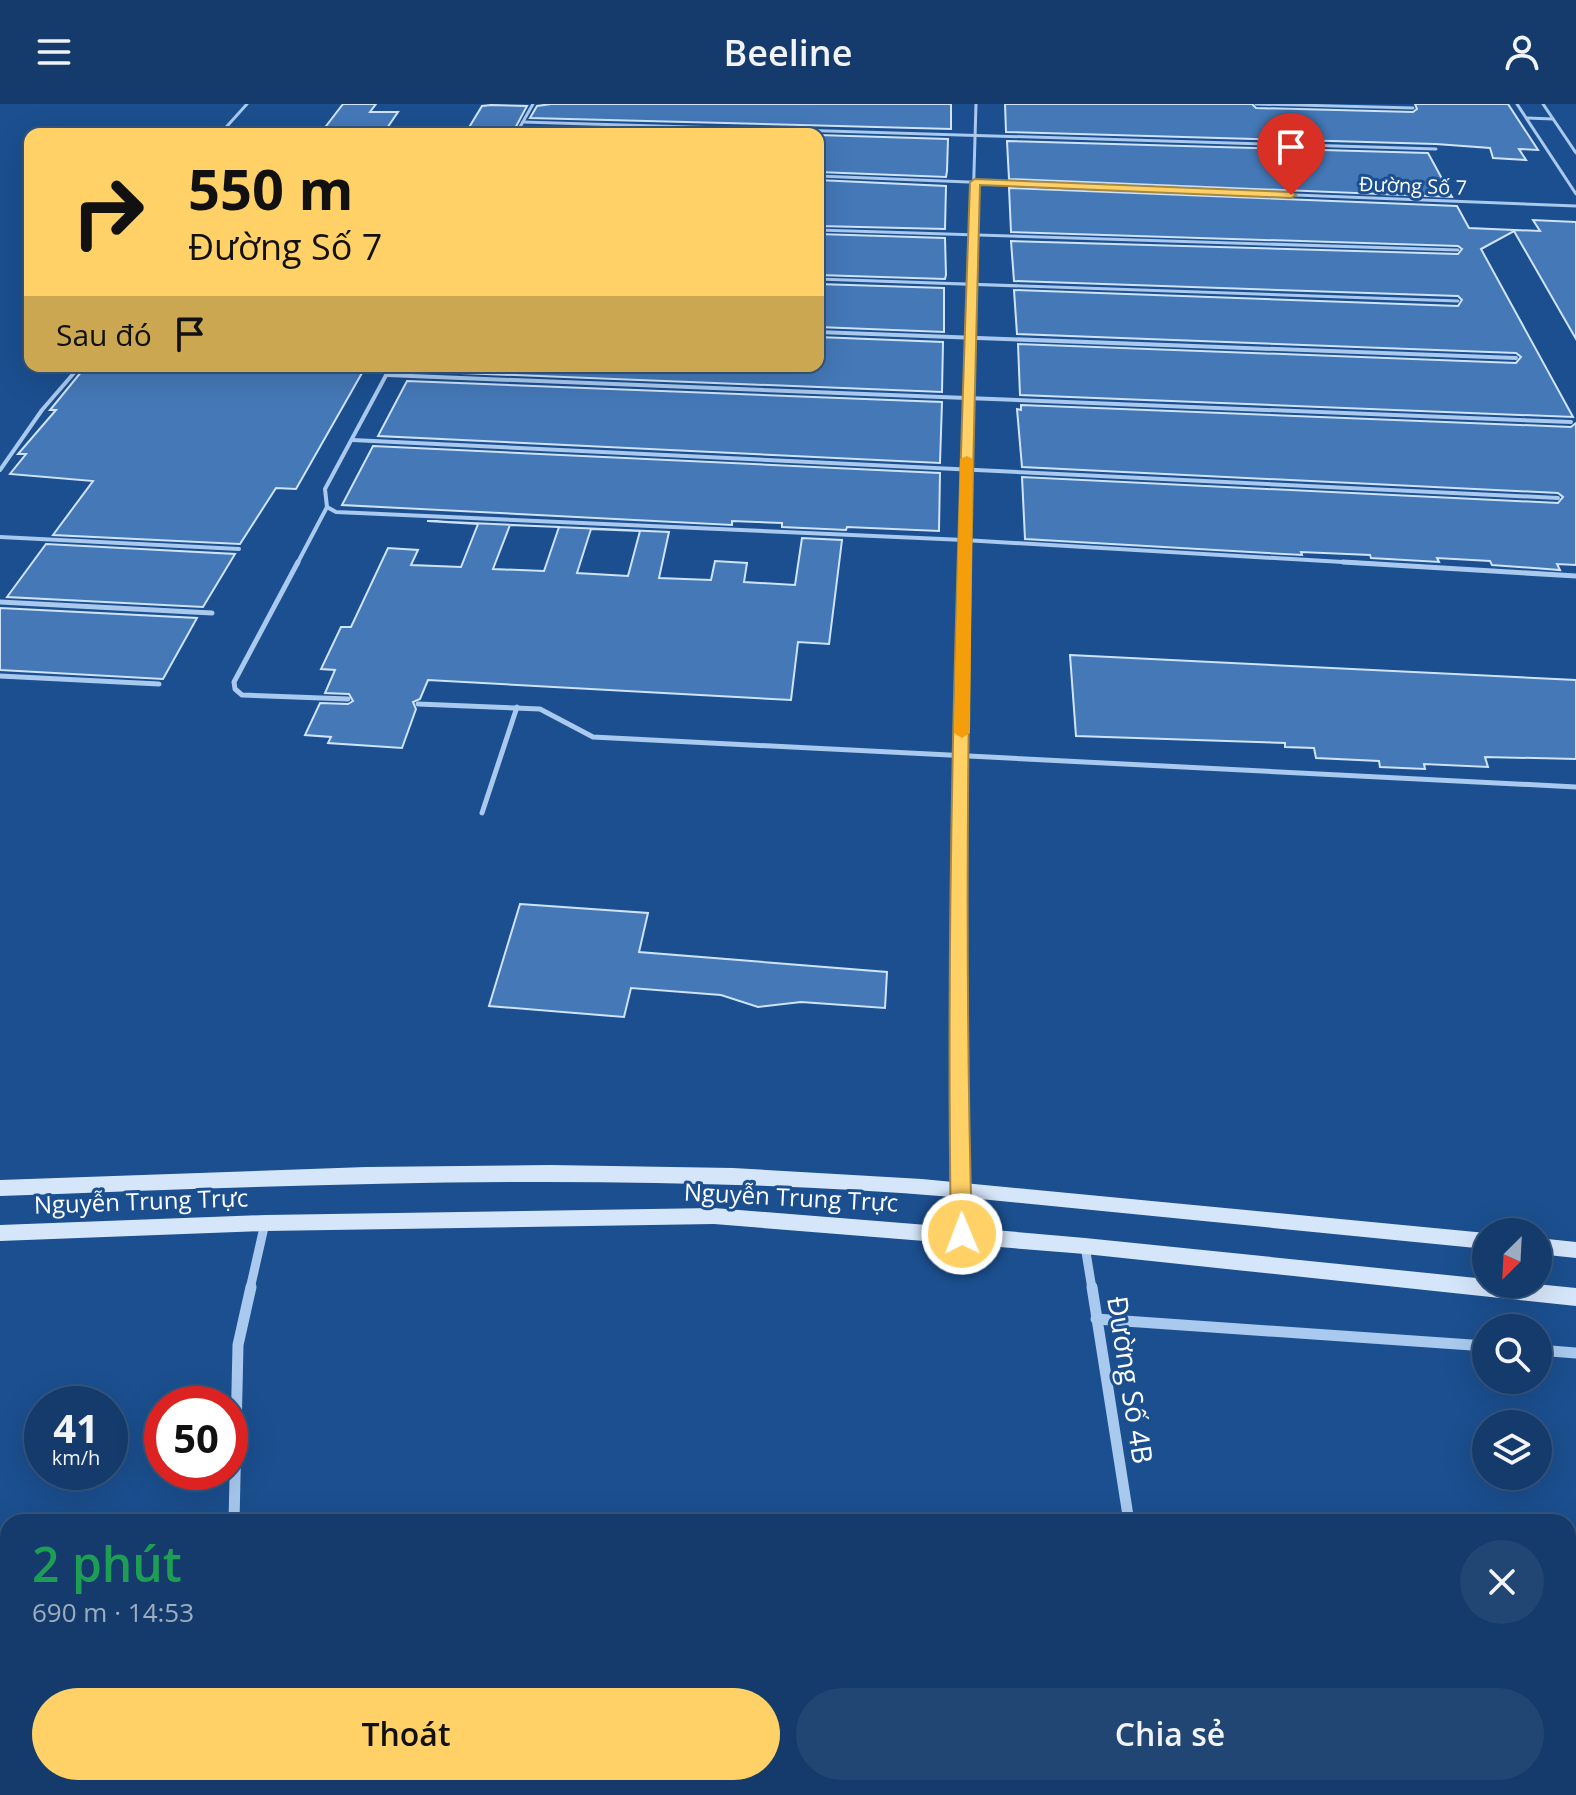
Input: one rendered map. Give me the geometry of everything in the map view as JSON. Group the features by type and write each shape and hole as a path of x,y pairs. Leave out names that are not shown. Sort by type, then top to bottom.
{"main road":[{"name":"Nguyễn Trung Trực","path":"0,1188 467,1171 733,1176 961,1190 1472,1240"},
{"path":"961,1190 962,1234"},
{"name":"Nguyễn Trung Trực","path":"0,1233 265,1223 714,1216 962,1234 1576,1297"},
{"path":"1552,1247 1576,1250"}],"street":[{"path":"234,1514 238,1345 265,1223"},
{"name":"Đường Số 4B","path":"1085,1246 1128,1514"},
{"path":"1096,1319 1472,1345"},
{"path":"1552,1351 1576,1353"}],"lane":[{"path":"225,128 247,104"},
{"path":"520,128 533,104"},
{"path":"961,1190 957,1033 964,540 976,104"},
{"path":"1256,104 1413,108"},
{"path":"1517,104 1576,194"},
{"path":"1543,104 1576,153"},
{"path":"1527,118 1553,119"},
{"path":"523,122 732,128"},
{"path":"824,131 1436,149"},
{"name":"Đường Số 7","path":"824,176 1576,206"},
{"path":"824,230 1458,250"},
{"path":"824,279 1458,301"},
{"path":"824,332 1516,358"},
{"path":"0,470 42,410 75,372"},
{"path":"348,699 242,695 235,689 234,682 327,507 325,489 388,372"},
{"path":"387,375 1571,422"},
{"path":"352,440 1558,498"},
{"path":"327,507 336,512 964,540 1576,576"},
{"path":"0,537 239,549"},
{"path":"0,602 212,613"},
{"path":"0,676 159,684"},
{"path":"418,704 540,709 593,737 1576,787"},
{"path":"482,813 517,707"}],"building":[{"path":"343,104 376,104 370,112 398,112 387,128 325,128"},
{"path":"951,104 951,129 530,118 537,106"},
{"path":"1005,104 1252,104 1256,108 1413,112 1417,109 1415,104 1508,104 1538,150 1519,149 1526,160 1493,158 1490,148 1436,144 1006,132"},
{"path":"482,106 527,106 515,128 469,128"},
{"path":"824,135 948,139 946,177 824,172"},
{"path":"1007,141 1428,153 1452,197 1009,179"},
{"path":"824,180 946,186 945,229 824,226"},
{"path":"1009,188 1457,206 1469,228 1540,231 1533,220 1576,222 1576,339 1514,231 1481,249 1573,417 1020,395 1018,344 1516,363 1521,357 1516,353 1017,334 1014,290 1458,306 1462,300 1458,296 1014,281 1011,241 1458,254 1462,249 1458,246 1011,232"},
{"path":"824,234 945,238 945,279 824,275"},
{"path":"824,284 944,288 944,332 824,327"},
{"path":"824,337 943,342 942,392 437,372 824,372"},
{"path":"81,372 363,372 296,489 276,488 240,544 53,535 93,481 10,474 26,454 18,454 56,410 50,410"},
{"path":"407,381 942,402 940,463 378,436"},
{"path":"1021,405 1571,427 1576,423 1576,565 1557,564 1560,570 1492,565 1490,561 1437,558 1439,562 1371,558 1370,555 1301,552 1302,555 1025,539 1022,477 1558,503 1563,497 1558,493 1022,467 1017,409 1021,410"},
{"path":"373,446 940,473 939,531 847,527 846,530 782,527 782,523 732,521 732,525 342,505"},
{"path":"427,521 559,527 669,532 659,578 711,580 715,561 747,563 744,582 795,585 802,538 842,540 829,644 798,642 791,700 428,680 420,699 413,702 416,709 402,748 328,743 331,737 305,735 320,703 348,704 353,701 349,694 325,693 335,670 321,669 341,627 351,627 388,548 418,550 411,565 461,567 478,524","holes":["510,525 559,527 544,571 493,569","591,529 640,531 628,576 577,573"]},
{"path":"46,544 235,554 203,607 7,597"},
{"path":"0,608 197,618 163,679 0,670"},
{"path":"1070,655 1576,680 1576,759 1485,757 1488,767 1424,764 1425,769 1380,767 1379,761 1316,758 1314,748 1285,747 1285,743 1076,736"},
{"path":"520,904 648,913 639,952 887,972 885,1008 801,1002 758,1007 721,995 631,988 624,1017 489,1006"}],"slow traffic":[{"path":"962,733 967,459"}],"route":[{"path":"962,1234 957,1033 964,540 975,182 1291,195"}]}
